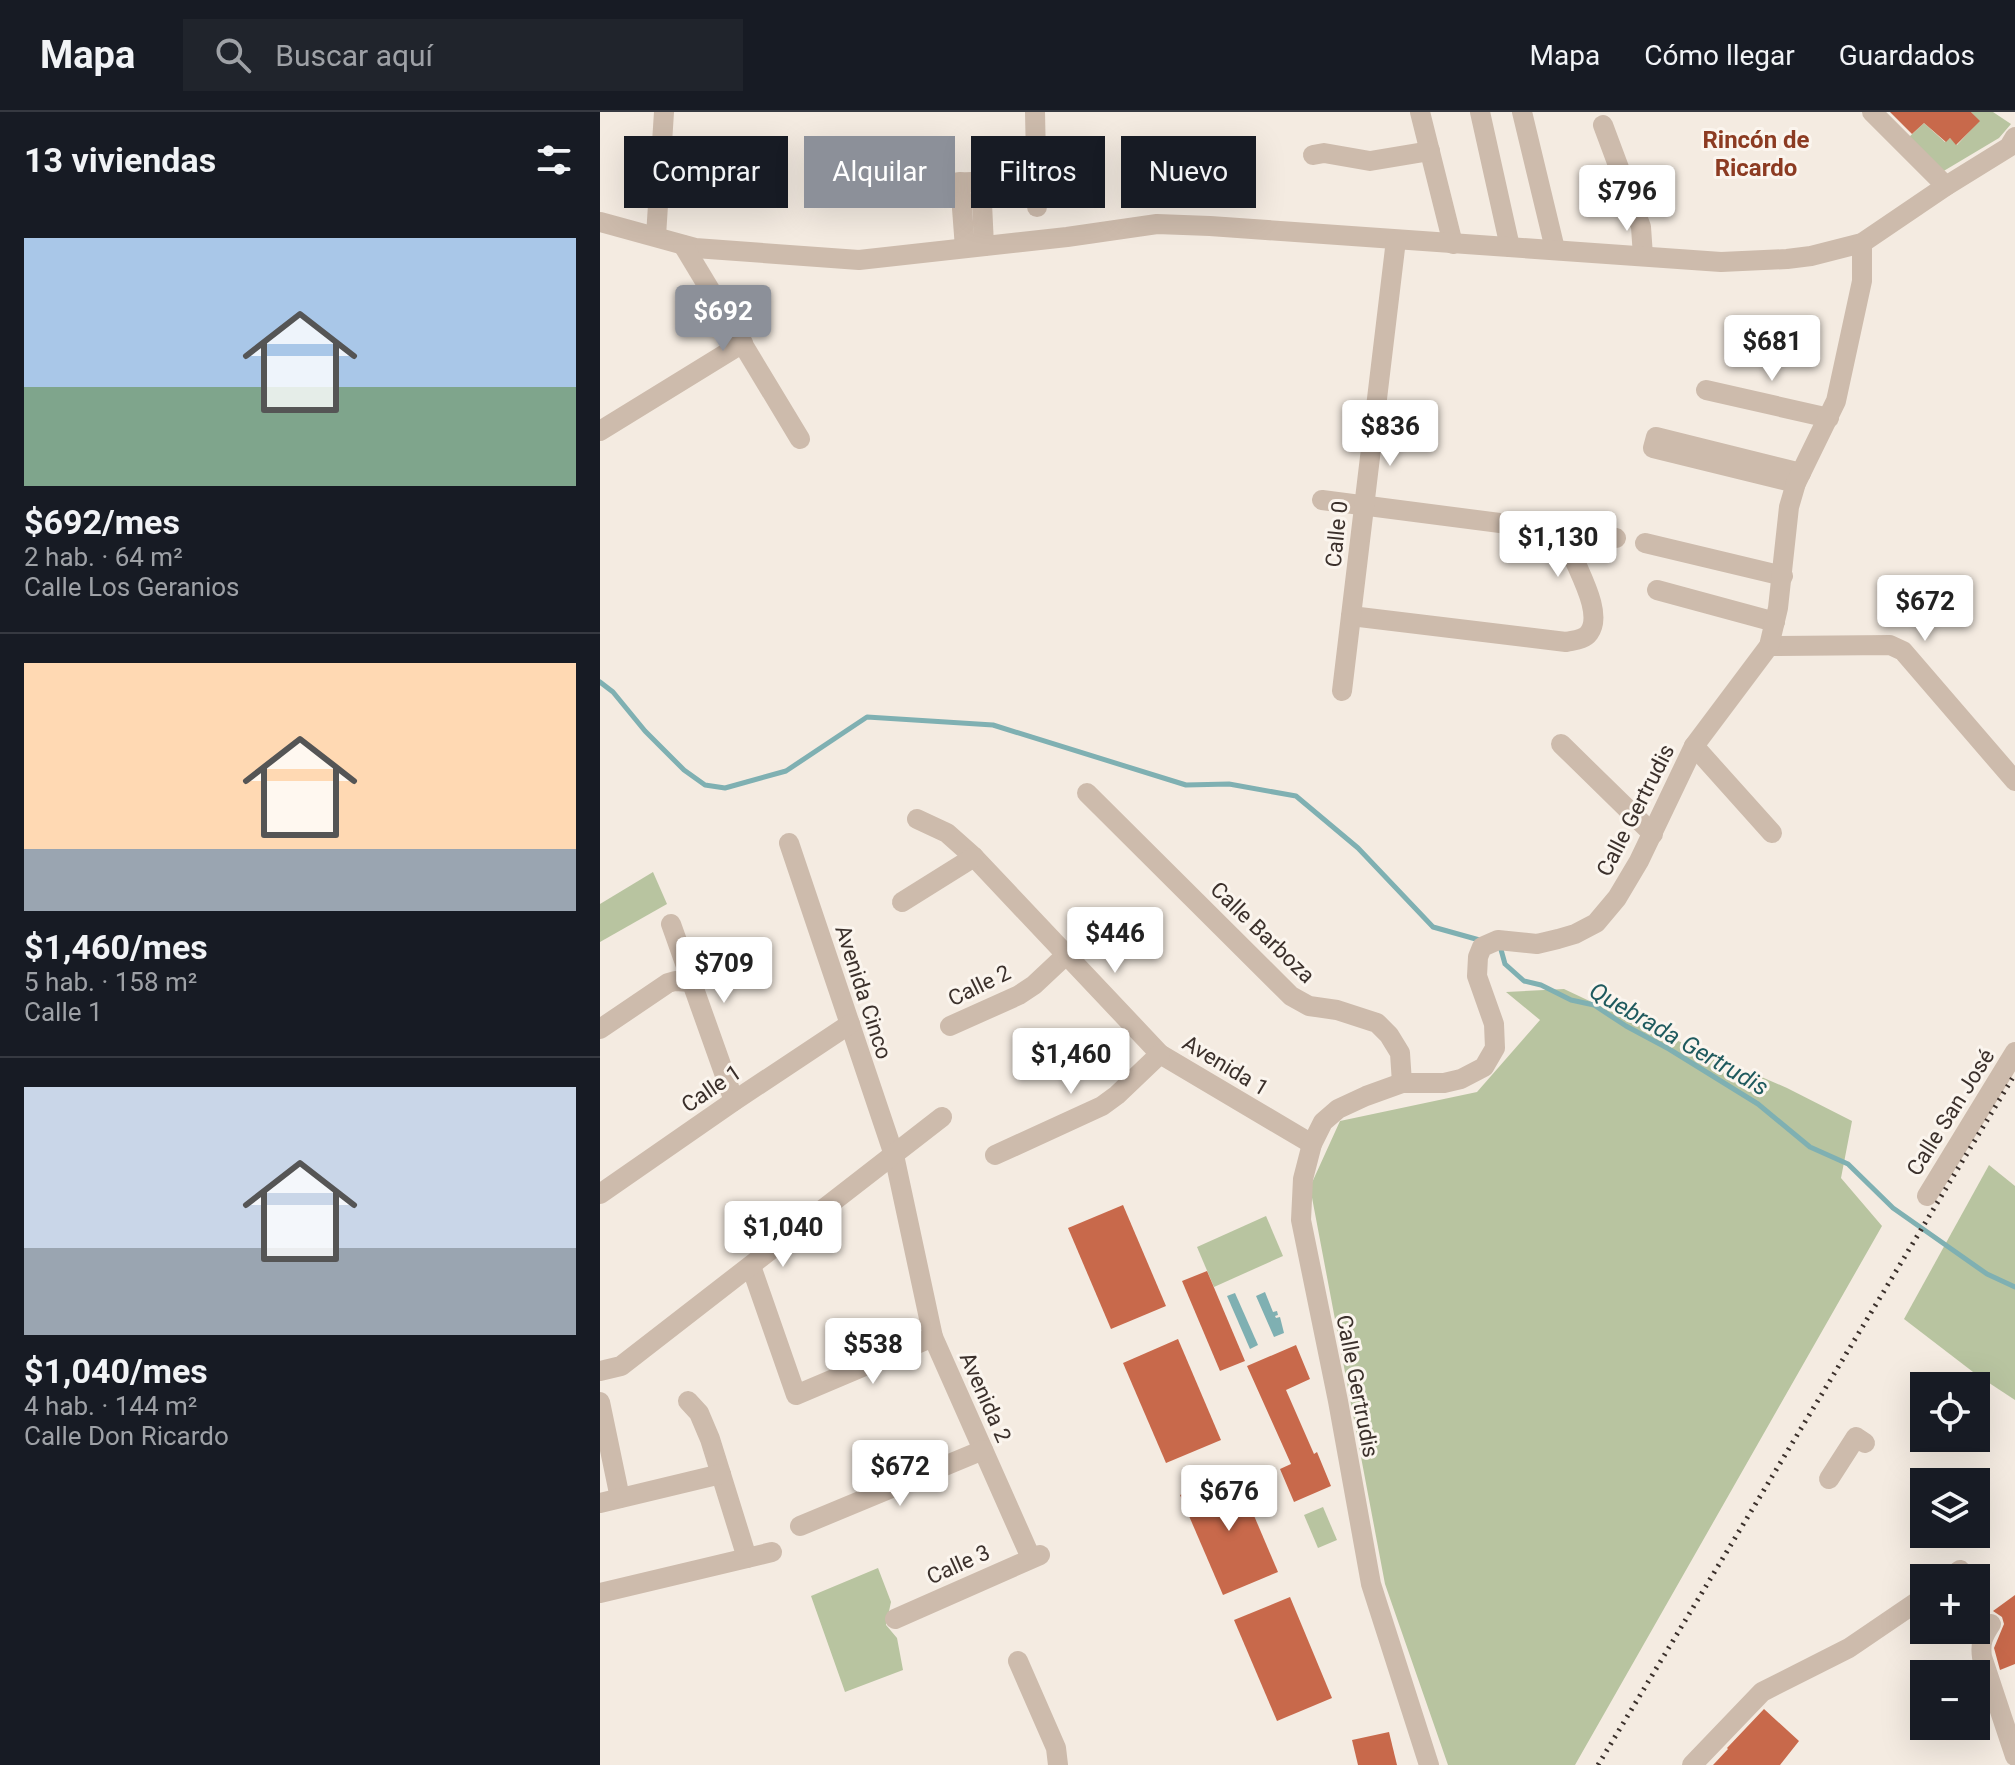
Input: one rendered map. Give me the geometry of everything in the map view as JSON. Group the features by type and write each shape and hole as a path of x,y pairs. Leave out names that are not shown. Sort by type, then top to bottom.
{"street":[{"path":"656,236 664,112"},
{"path":"1035,112 1035,136"},
{"path":"1420,112 1453,244"},
{"path":"1480,112 1510,247"},
{"path":"1522,112 1555,249"},
{"path":"1872,112 1946,186"},
{"path":"1603,125 1641,227 1643,256"},
{"path":"600,222 695,248 859,260 1157,224 1721,262 1787,259 1837,251 1862,243 2013,143"},
{"path":"1313,155 1324,153 1370,161 1430,151"},
{"path":"955,182 971,182"},
{"path":"960,182 974,247"},
{"path":"974,247 978,208"},
{"name":"Calle 0","path":"1342,691 1396,240"},
{"name":"Calle Gertrudis","path":"1429,1765 1371,1584 1301,1220 1303,1179 1312,1144 1323,1122 1338,1109 1366,1096 1402,1083 1444,1083 1461,1079 1484,1067 1495,1048 1494,1024 1476,969 1482,947 1498,940 1537,944 1575,934 1596,923 1617,898 1653,834 1694,746 1769,646 1783,576 1789,507 1799,478 1836,401 1862,281 1862,243"},
{"path":"683,245 800,439"},
{"path":"600,431 743,343"},
{"path":"1706,390 1829,418"},
{"path":"1656,437 1799,478 1653,448 1656,437"},
{"path":"1322,500 1616,538"},
{"path":"1351,616 1566,642 1581,639 1589,633 1594,620 1590,598 1569,547 1566,530"},
{"path":"1645,543 1783,576"},
{"path":"1657,590 1775,622"},
{"path":"1769,646 1890,645 1903,651 2015,781"},
{"path":"1561,744 1653,834"},
{"path":"1694,746 1772,833"},
{"name":"Calle Barboza","path":"1087,793 1291,996 1309,1006 1337,1010 1377,1023 1400,1053 1402,1083"},
{"name":"Avenida 1","path":"917,819 947,833 974,857 1160,1054 1312,1144"},
{"name":"Avenida Cinco","path":"789,843 894,1155"},
{"path":"902,902 974,857"},
{"path":"671,924 734,1101"},
{"name":"Calle 2","path":"950,1026 1019,995 1066,955"},
{"path":"600,1029 668,983 692,982"},
{"name":"Calle 1","path":"600,1194 850,1024"},
{"name":"Calle San José","path":"1927,1196 2015,1052"},
{"path":"995,1155 1102,1106 1160,1054"},
{"path":"600,1371 621,1366 942,1117"},
{"name":"Avenida 2","path":"894,1155 933,1337 1035,1556"},
{"path":"751,1266 796,1395 933,1337"},
{"path":"688,1401 699,1413 710,1439 747,1558"},
{"path":"600,1402 606,1496 721,1474"},
{"path":"1829,1479 1856,1437 1865,1443"},
{"path":"800,1526 983,1450"},
{"path":"600,1593 772,1552"},
{"name":"Calle 3","path":"895,1619 1035,1556"},
{"path":"1692,1765 1762,1692 1849,1648 1910,1607"},
{"path":"1991,1624 1983,1637 1982,1657 2015,1756"},
{"path":"1018,1661 1056,1748 1058,1765"}],"green space":[{"path":"1971,112 1993,112 2011,124 1999,138 1942,172 1908,138 1924,123 1945,142 1950,138 1957,145 1979,121"},
{"path":"653,872 667,904 600,942 600,904"},
{"path":"1564,989 1787,1088 1852,1121 1841,1178 1882,1226 1575,1765 1448,1765 1385,1584 1310,1187 1340,1121 1477,1092 1540,1020 1506,992"},
{"path":"1989,1165 2015,1186 2015,1400 1990,1384 1990,1372 1973,1372 1904,1319"},
{"path":"1266,1216 1283,1256 1214,1287 1197,1247"},
{"path":"1323,1507 1337,1540 1318,1548 1304,1515"},
{"path":"878,1568 891,1602 886,1625 897,1638 903,1670 845,1692 811,1596"}],"water":[{"path":"1265,1292 1273,1312 1277,1311 1276,1318 1280,1317 1284,1333 1274,1337 1256,1296"},
{"path":"1235,1293 1258,1345 1250,1349 1227,1296"}],"building":[{"path":"1890,112 1971,112 1980,121 1956,145 1950,138 1946,142 1924,123 1912,134"},
{"path":"1123,1205 1166,1306 1111,1329 1068,1228"},
{"path":"1207,1271 1245,1361 1220,1371 1182,1281"},
{"path":"1178,1339 1221,1440 1166,1463 1123,1363"},
{"path":"1296,1345 1310,1379 1286,1390 1331,1486 1294,1502 1280,1469 1291,1464 1247,1366"},
{"path":"1235,1471 1278,1572 1223,1595 1180,1495"},
{"path":"2015,1595 2015,1664 2000,1670 1994,1648 2004,1624 2002,1617 1993,1611"},
{"path":"1290,1597 1332,1698 1277,1721 1234,1620"},
{"path":"1764,1709 1799,1741 1780,1765 1713,1765 1727,1748"},
{"path":"1389,1732 1397,1765 1358,1765 1352,1740"}],"waterway":[{"name":"Quebrada Gertrudis","path":"600,682 613,692 645,731 684,770 705,785 725,788 786,771 867,717 993,725 1186,785 1229,784 1296,796 1358,848 1433,927 1483,941"},
{"name":"Quebrada Gertrudis","path":"1500,946 1505,964 1524,981 1541,985 1571,1000 1594,1005 1758,1104 1810,1147 1848,1164 1893,1208 1987,1274 2015,1287"}],"railway":[{"path":"1598,1765 2015,1074"}],"district":[{"name":"Rincón de Ricardo","path":"1756,154"}]}
